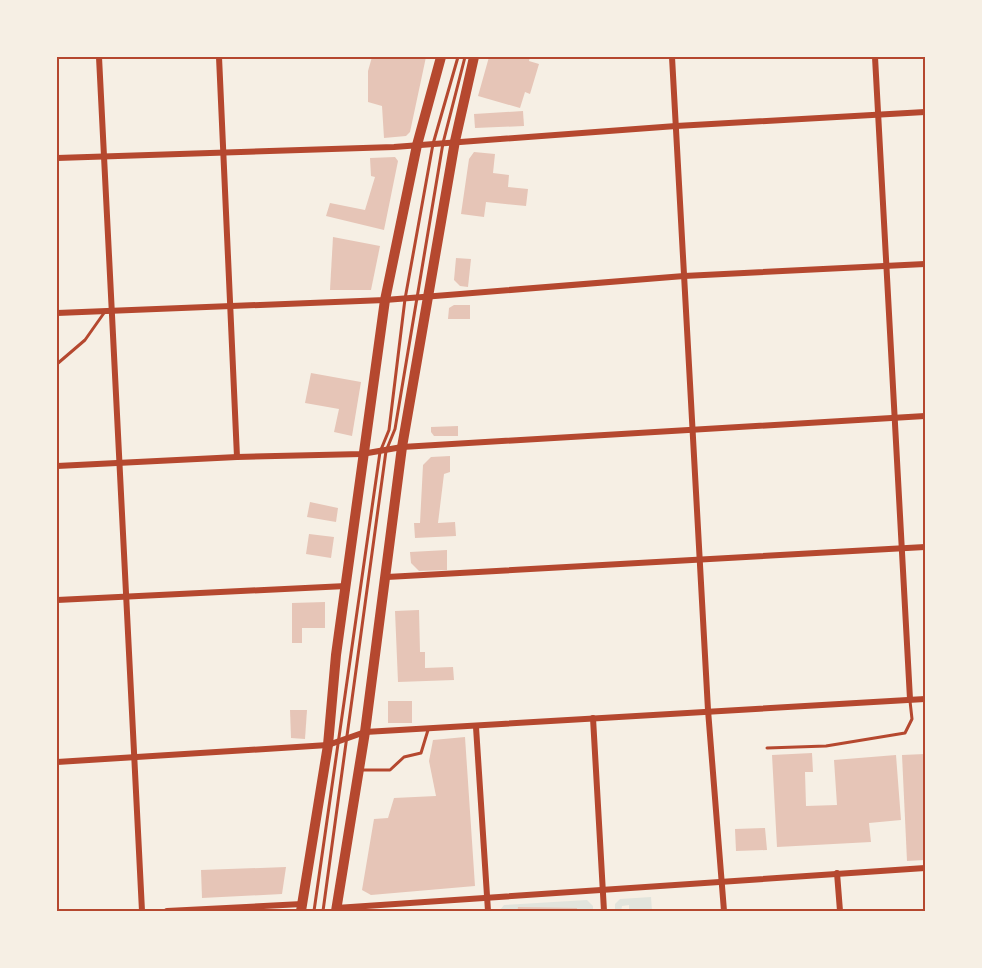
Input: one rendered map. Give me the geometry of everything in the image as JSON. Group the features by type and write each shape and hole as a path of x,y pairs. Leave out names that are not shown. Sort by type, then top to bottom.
{"highway":[{"path":"302,908 333,743 336,655 384,300 417,145 441,57"},
{"path":"336,910 387,577 422,297 474,57"}],"street":[{"path":"99,57 108,311 142,911"},
{"path":"219,57 237,457"},
{"path":"672,57 708,710 724,911"},
{"path":"875,57 910,699"},
{"path":"57,158 417,145 676,126 925,112"},
{"path":"57,313 405,299 684,276 925,264"},
{"path":"57,466 118,465 237,457 362,454 402,447 925,416"},
{"path":"387,577 925,547"},
{"path":"57,600 346,586"},
{"path":"57,762 333,743 365,732 925,699"},
{"path":"592,718 604,911"},
{"path":"476,727 488,911"},
{"path":"336,910 604,888 925,868"},
{"path":"837,873 840,911"},
{"path":"167,911 302,908"}],"lane":[{"path":"314,911 333,743 341,713 388,430 405,299 433,144 458,57"},
{"path":"323,911 348,739 348,713 383,452 395,429 422,297 443,143 465,57"},
{"path":"57,364 85,340 108,311"},
{"path":"767,748 826,746 905,732 912,718 910,699"},
{"path":"358,770 390,770 404,757 421,753 428,729"}],"shaded area":[{"path":"651,897 652,911 629,911 629,905 622,906 621,911 615,911 615,904 620,899"},
{"path":"587,900 593,906 593,911 518,907 517,911 499,911 504,905"}],"building":[{"path":"372,57 426,57 410,132 406,136 384,138 382,106 368,102 368,71"},
{"path":"489,57 530,57 529,61 539,64 530,94 525,92 520,108 478,96"},
{"path":"523,111 524,126 475,128 474,114"},
{"path":"474,152 495,154 493,173 509,175 508,187 528,189 526,206 486,202 484,217 461,214 469,159"},
{"path":"395,157 398,161 384,230 326,216 330,203 365,210 375,177 371,176 370,158"},
{"path":"333,237 380,246 371,290 330,290"},
{"path":"456,258 471,259 468,287 460,286 454,280"},
{"path":"454,305 470,305 470,319 448,319 449,308"},
{"path":"311,373 361,382 352,436 334,432 339,409 305,403"},
{"path":"458,426 458,436 434,436 431,432 431,427"},
{"path":"450,456 450,472 444,474 438,523 455,522 456,536 415,538 414,523 420,523 423,465 431,457"},
{"path":"310,502 338,508 336,522 307,517"},
{"path":"309,534 334,537 331,558 306,554"},
{"path":"447,550 447,570 419,571 411,563 410,552"},
{"path":"325,602 325,628 302,628 302,643 292,643 292,603"},
{"path":"419,610 420,652 425,652 425,668 453,667 454,680 398,682 395,611"},
{"path":"388,701 412,701 412,723 388,723"},
{"path":"290,710 307,710 305,739 291,738"},
{"path":"465,737 475,886 371,895 362,890 374,819 388,818 394,798 436,796 429,761 433,740"},
{"path":"812,753 813,772 805,772 806,806 837,805 834,760 896,755 901,820 869,823 871,842 777,847 772,755"},
{"path":"925,754 925,860 907,861 902,755"},
{"path":"765,828 767,850 736,851 735,829"},
{"path":"286,867 282,894 202,898 201,870"},
{"path":"518,907 577,908 577,911 517,911"}]}
